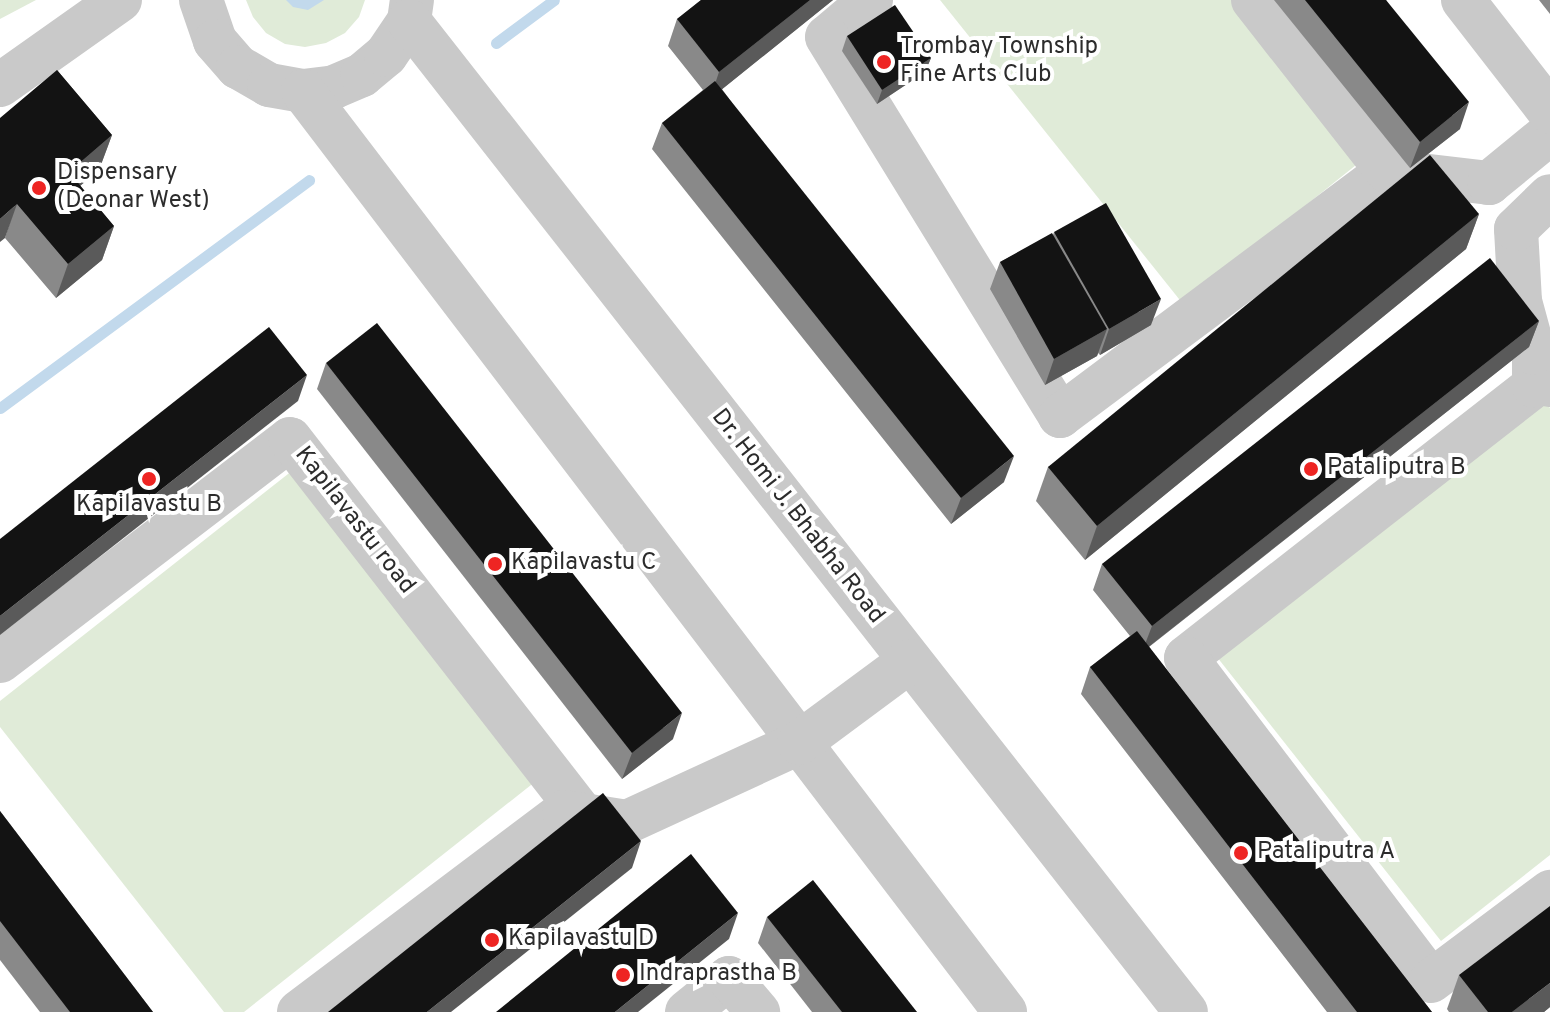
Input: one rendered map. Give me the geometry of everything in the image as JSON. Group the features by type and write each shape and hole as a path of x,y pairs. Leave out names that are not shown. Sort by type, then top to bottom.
{"street":[{"path":"0,85 120,0"},
{"path":"201,0 215,41 238,67 269,85 303,91 334,87 362,75 386,55 410,11"},
{"path":"871,0 827,37 1060,416 1387,171 1489,183 1550,133"},
{"path":"1253,0 1387,171"},
{"path":"1463,0 1550,112"},
{"name":"Dr. Homi J. Bhabha Road","path":"410,11 910,661 1186,1012"},
{"path":"303,91 1005,1012"},
{"path":"1550,196 1516,229 1520,301 1542,386 1186,658 1431,981 1550,892"},
{"name":"Kapilavastu road","path":"0,661 290,439 583,815"},
{"path":"299,1012 564,812 627,822 799,743 910,661"},
{"path":"687,1012 729,978 758,1012"}],"green space":[{"path":"0,0 36,0 0,19"},
{"path":"246,0 365,0 359,17 345,33 326,43 305,47 285,44 266,33 253,17"},
{"path":"940,0 1240,0 1366,157 1183,304"},
{"path":"1543,400 1550,408 1550,855 1441,941 1217,657"},
{"path":"316,452 560,762 244,1012 224,1012 0,727 0,701"}],"water":[{"path":"286,0 324,0 308,10 293,7"}],"building":[{"path":"701,0 810,0 719,72 677,19"},
{"path":"1305,0 1386,0 1469,102 1420,142"},
{"name":"Trombay Township Fine Arts Club","path":"895,5 931,58 882,90 847,36"},
{"name":"Dispensary (Deonar West)","path":"57,70 112,135 69,172 114,226 68,264 17,204 0,219 0,118"},
{"path":"715,81 1014,456 961,498 662,123"},
{"path":"1430,155 1479,214 1097,526 1048,467"},
{"path":"1106,203 1161,299 1109,329 1054,232"},
{"path":"1052,233 1107,329 1054,359 1000,262"},
{"name":"Pataliputra B","path":"1490,258 1539,321 1152,626 1102,564"},
{"name":"Kapilavastu C","path":"377,323 682,713 632,753 326,363"},
{"name":"Kapilavastu B","path":"269,327 307,375 0,616 0,539"},
{"path":"1137,631 1432,1012 1357,1012 1090,667"},
{"name":"Kapilavastu D","path":"603,793 641,841 427,1012 328,1012"},
{"path":"0,811 153,1012 70,1012 0,921"},
{"name":"Indraprastha B","path":"691,854 738,913 615,1012 496,1012"},
{"path":"813,880 917,1012 842,1012 767,917"},
{"path":"1550,906 1550,983 1512,1012 1488,1012 1459,975"}],"waterway":[{"path":"496,43 554,0"},
{"path":"0,408 309,180"}],"place":[{"name":"Trombay Township Fine Arts Club","path":"884,62"},
{"name":"Dispensary (Deonar West)","path":"39,188"},
{"name":"Pataliputra B","path":"1311,469"},
{"name":"Kapilavastu B","path":"149,479"},
{"name":"Kapilavastu C","path":"495,564"},
{"name":"Pataliputra A","path":"1241,853"},
{"name":"Kapilavastu D","path":"492,940"},
{"name":"Indraprastha B","path":"623,975"}]}
